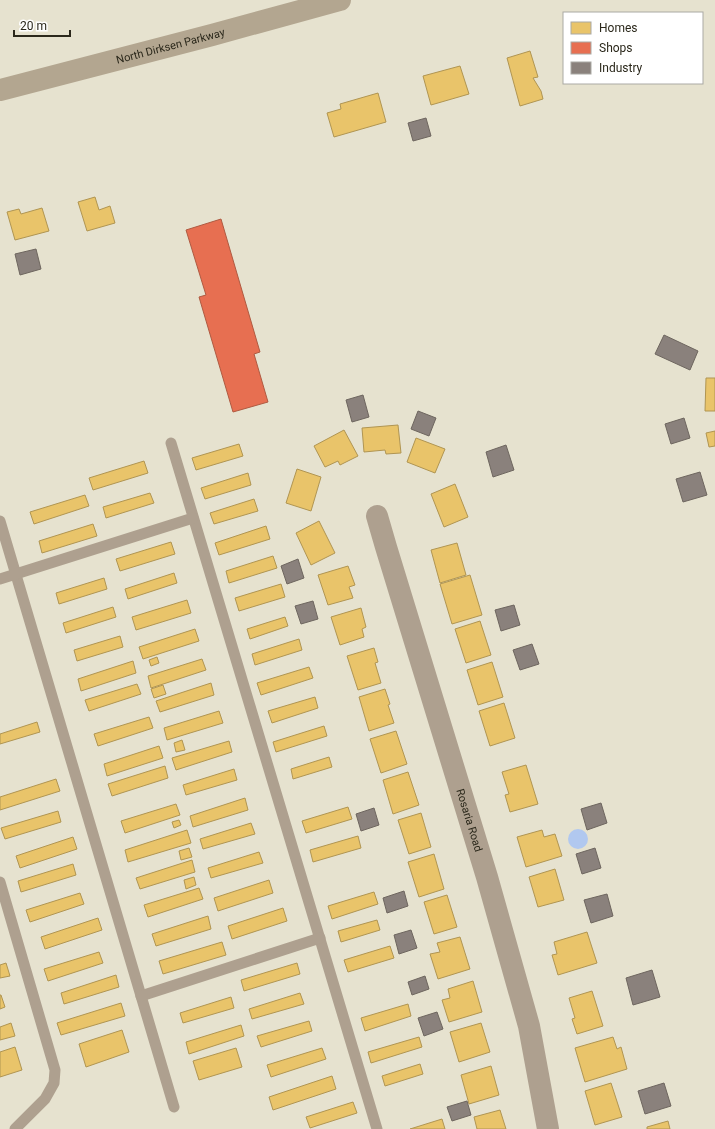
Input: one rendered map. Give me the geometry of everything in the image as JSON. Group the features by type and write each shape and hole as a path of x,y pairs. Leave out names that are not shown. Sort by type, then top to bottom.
{"main road":[{"name":"North Dirksen Parkway","path":"0,90 340,0"}],"street":[{"name":"Rosaria Road","path":"377,516 487,877 529,1026 548,1129"}],"lane":[{"path":"171,443 377,1129"},
{"path":"0,579 193,518"},
{"path":"0,521 174,1107"},
{"path":"0,882 55,1070 54,1083 45,1099 15,1129"},
{"path":"141,996 320,938"}],"water":[{"path":"578,829 585,832 588,839 585,846 578,849 571,846 568,839 571,832"}],"building: Homes":[{"path":"530,51 538,77 533,78 541,91 543,99 520,106 507,58"},
{"path":"460,66 469,94 431,105 423,76"},
{"path":"378,93 386,122 334,137 327,113 341,109 340,104"},
{"path":"95,197 99,210 110,206 115,223 87,231 78,202"},
{"path":"42,208 49,231 15,240 7,212 19,209 21,214"},
{"path":"706,378 715,378 715,411 705,411"},
{"path":"398,425 401,453 386,454 385,450 364,452 362,428"},
{"path":"344,430 358,456 340,465 338,461 325,467 314,446"},
{"path":"715,431 715,446 709,447 706,433"},
{"path":"416,438 445,449 435,473 407,462"},
{"path":"239,444 243,456 196,470 192,458"},
{"path":"144,461 148,473 93,490 89,478"},
{"path":"297,469 321,477 311,511 286,503"},
{"path":"248,473 251,485 205,499 201,488"},
{"path":"455,484 468,517 444,527 431,494"},
{"path":"150,493 154,503 106,518 103,507"},
{"path":"85,495 89,506 34,524 30,512"},
{"path":"254,499 258,511 214,524 210,513"},
{"path":"319,521 335,553 311,565 296,533"},
{"path":"93,524 97,536 42,553 39,541"},
{"path":"266,526 270,539 219,555 215,543"},
{"path":"171,542 175,554 120,571 116,559"},
{"path":"457,543 466,575 440,583 431,550"},
{"path":"273,556 277,568 229,583 226,571"},
{"path":"348,566 355,585 349,587 353,598 328,605 318,575"},
{"path":"174,573 177,583 128,599 125,589"},
{"path":"470,575 482,615 452,624 440,584"},
{"path":"104,578 107,589 59,604 56,593"},
{"path":"281,584 285,597 239,611 235,598"},
{"path":"187,600 191,613 136,630 132,617"},
{"path":"113,607 116,617 66,633 63,623"},
{"path":"361,608 366,627 362,629 364,637 340,645 331,617"},
{"path":"285,617 288,626 250,639 247,629"},
{"path":"480,621 491,655 466,663 455,629"},
{"path":"195,629 199,641 143,659 139,647"},
{"path":"120,636 123,647 77,661 74,650"},
{"path":"299,639 302,650 255,665 252,654"},
{"path":"374,648 378,662 375,663 381,683 358,690 347,656"},
{"path":"157,657 159,663 151,666 149,660"},
{"path":"202,659 206,670 151,688 148,676"},
{"path":"133,661 136,673 81,691 78,679"},
{"path":"492,662 503,697 478,705 467,670"},
{"path":"309,667 313,678 261,695 257,683"},
{"path":"211,683 214,695 160,712 156,701"},
{"path":"137,684 141,694 89,711 85,700"},
{"path":"163,685 166,694 154,698 151,689"},
{"path":"385,689 394,723 369,731 359,697"},
{"path":"315,697 318,708 272,723 268,711"},
{"path":"504,703 515,738 490,746 479,711"},
{"path":"219,711 223,723 167,740 164,728"},
{"path":"149,717 153,728 98,746 94,734"},
{"path":"37,722 40,732 0,744 0,734"},
{"path":"324,726 327,736 276,752 273,742"},
{"path":"396,731 407,764 381,773 370,739"},
{"path":"182,740 185,750 176,752 174,743"},
{"path":"229,741 232,752 176,770 172,758"},
{"path":"159,746 163,758 107,776 104,764"},
{"path":"329,757 332,767 293,779 291,769"},
{"path":"526,765 538,804 510,812 505,795 509,794 502,772"},
{"path":"165,766 168,778 112,796 108,784"},
{"path":"234,769 237,780 186,795 183,785"},
{"path":"408,772 419,805 393,814 383,780"},
{"path":"56,779 60,791 0,810 0,797"},
{"path":"245,798 248,810 193,827 190,816"},
{"path":"176,804 180,815 125,833 121,821"},
{"path":"348,807 352,819 306,833 302,821"},
{"path":"58,811 61,822 5,839 1,828"},
{"path":"421,813 431,847 409,854 398,820"},
{"path":"179,820 181,825 174,828 172,822"},
{"path":"251,823 255,834 203,849 200,839"},
{"path":"187,830 191,843 128,862 125,850"},
{"path":"542,830 544,837 555,834 562,856 526,867 517,837"},
{"path":"358,836 361,848 313,862 310,850"},
{"path":"73,837 77,849 20,868 16,856"},
{"path":"189,848 192,857 181,860 179,851"},
{"path":"259,852 263,863 211,878 208,868"},
{"path":"434,854 444,889 419,897 408,862"},
{"path":"192,860 195,872 140,889 136,878"},
{"path":"73,864 76,875 21,892 18,881"},
{"path":"555,869 564,900 538,907 529,877"},
{"path":"194,877 196,885 186,889 184,880"},
{"path":"269,880 273,893 218,911 214,898"},
{"path":"199,888 203,899 148,917 144,905"},
{"path":"374,892 378,904 332,919 328,906"},
{"path":"80,893 84,904 30,922 26,910"},
{"path":"447,895 457,927 434,934 424,902"},
{"path":"283,908 287,921 232,939 228,926"},
{"path":"208,916 211,929 156,946 152,934"},
{"path":"98,918 102,930 45,949 41,937"},
{"path":"377,920 380,930 341,942 338,931"},
{"path":"587,932 597,963 558,975 552,955 557,954 554,942"},
{"path":"460,937 470,969 438,979 430,954 440,952 437,943"},
{"path":"222,942 226,955 163,974 159,961"},
{"path":"390,946 394,958 348,972 344,960"},
{"path":"99,952 103,963 48,981 44,969"},
{"path":"6,963 10,976 0,978 0,965"},
{"path":"297,963 300,974 244,991 241,980"},
{"path":"116,975 119,987 64,1004 61,993"},
{"path":"473,981 482,1012 449,1022 442,1000 450,998 448,989"},
{"path":"592,991 603,1026 577,1034 572,1019 575,1018 569,998"},
{"path":"300,993 304,1004 252,1019 249,1009"},
{"path":"0,995 5,1007 0,1009"},
{"path":"231,997 234,1008 183,1023 180,1013"},
{"path":"121,1003 125,1016 61,1035 57,1023"},
{"path":"408,1004 411,1016 365,1031 361,1018"},
{"path":"309,1021 312,1031 261,1047 257,1036"},
{"path":"11,1023 15,1036 0,1040 0,1027"},
{"path":"481,1023 490,1052 459,1062 450,1032"},
{"path":"241,1025 244,1036 189,1054 186,1042"},
{"path":"122,1030 129,1052 86,1067 79,1044"},
{"path":"419,1037 422,1047 371,1063 368,1052"},
{"path":"613,1037 617,1049 621,1047 627,1069 585,1082 575,1048"},
{"path":"15,1047 22,1070 0,1077 0,1052"},
{"path":"236,1048 242,1067 199,1080 193,1061"},
{"path":"322,1048 326,1059 271,1077 267,1065"},
{"path":"420,1064 423,1074 385,1086 382,1076"},
{"path":"491,1066 499,1095 469,1104 461,1075"},
{"path":"332,1076 336,1089 273,1110 269,1097"},
{"path":"611,1083 622,1117 595,1125 585,1091"},
{"path":"353,1102 357,1113 310,1128 306,1117"},
{"path":"500,1110 506,1129 477,1129 474,1117"},
{"path":"442,1119 445,1129 410,1129"},
{"path":"668,1121 670,1129 647,1129 647,1127"}],"building: Shops":[{"path":"221,219 260,352 254,354 268,402 233,412 199,297 206,295 186,230"}],"building: Industry":[{"path":"426,118 431,136 413,141 408,123"},
{"path":"36,249 41,269 20,275 15,254"},
{"path":"664,335 698,351 690,370 655,354"},
{"path":"363,395 369,417 352,422 346,400"},
{"path":"418,411 436,418 429,436 411,429"},
{"path":"684,418 690,438 671,444 665,424"},
{"path":"506,445 514,470 493,477 486,452"},
{"path":"700,472 707,495 683,502 676,479"},
{"path":"298,559 304,578 287,584 281,566"},
{"path":"313,601 318,619 301,624 295,606"},
{"path":"514,605 520,625 501,631 495,610"},
{"path":"532,644 539,664 520,670 513,650"},
{"path":"601,803 607,823 587,830 581,809"},
{"path":"374,808 379,825 361,831 356,814"},
{"path":"595,848 601,868 582,874 576,854"},
{"path":"404,891 408,906 387,913 383,898"},
{"path":"607,894 613,916 591,923 584,900"},
{"path":"411,930 417,948 399,954 394,935"},
{"path":"652,970 660,997 633,1005 626,978"},
{"path":"425,976 429,989 412,995 408,982"},
{"path":"437,1012 443,1029 424,1036 418,1018"},
{"path":"664,1083 671,1106 645,1114 638,1091"},
{"path":"467,1101 471,1115 452,1121 447,1107"}]}
